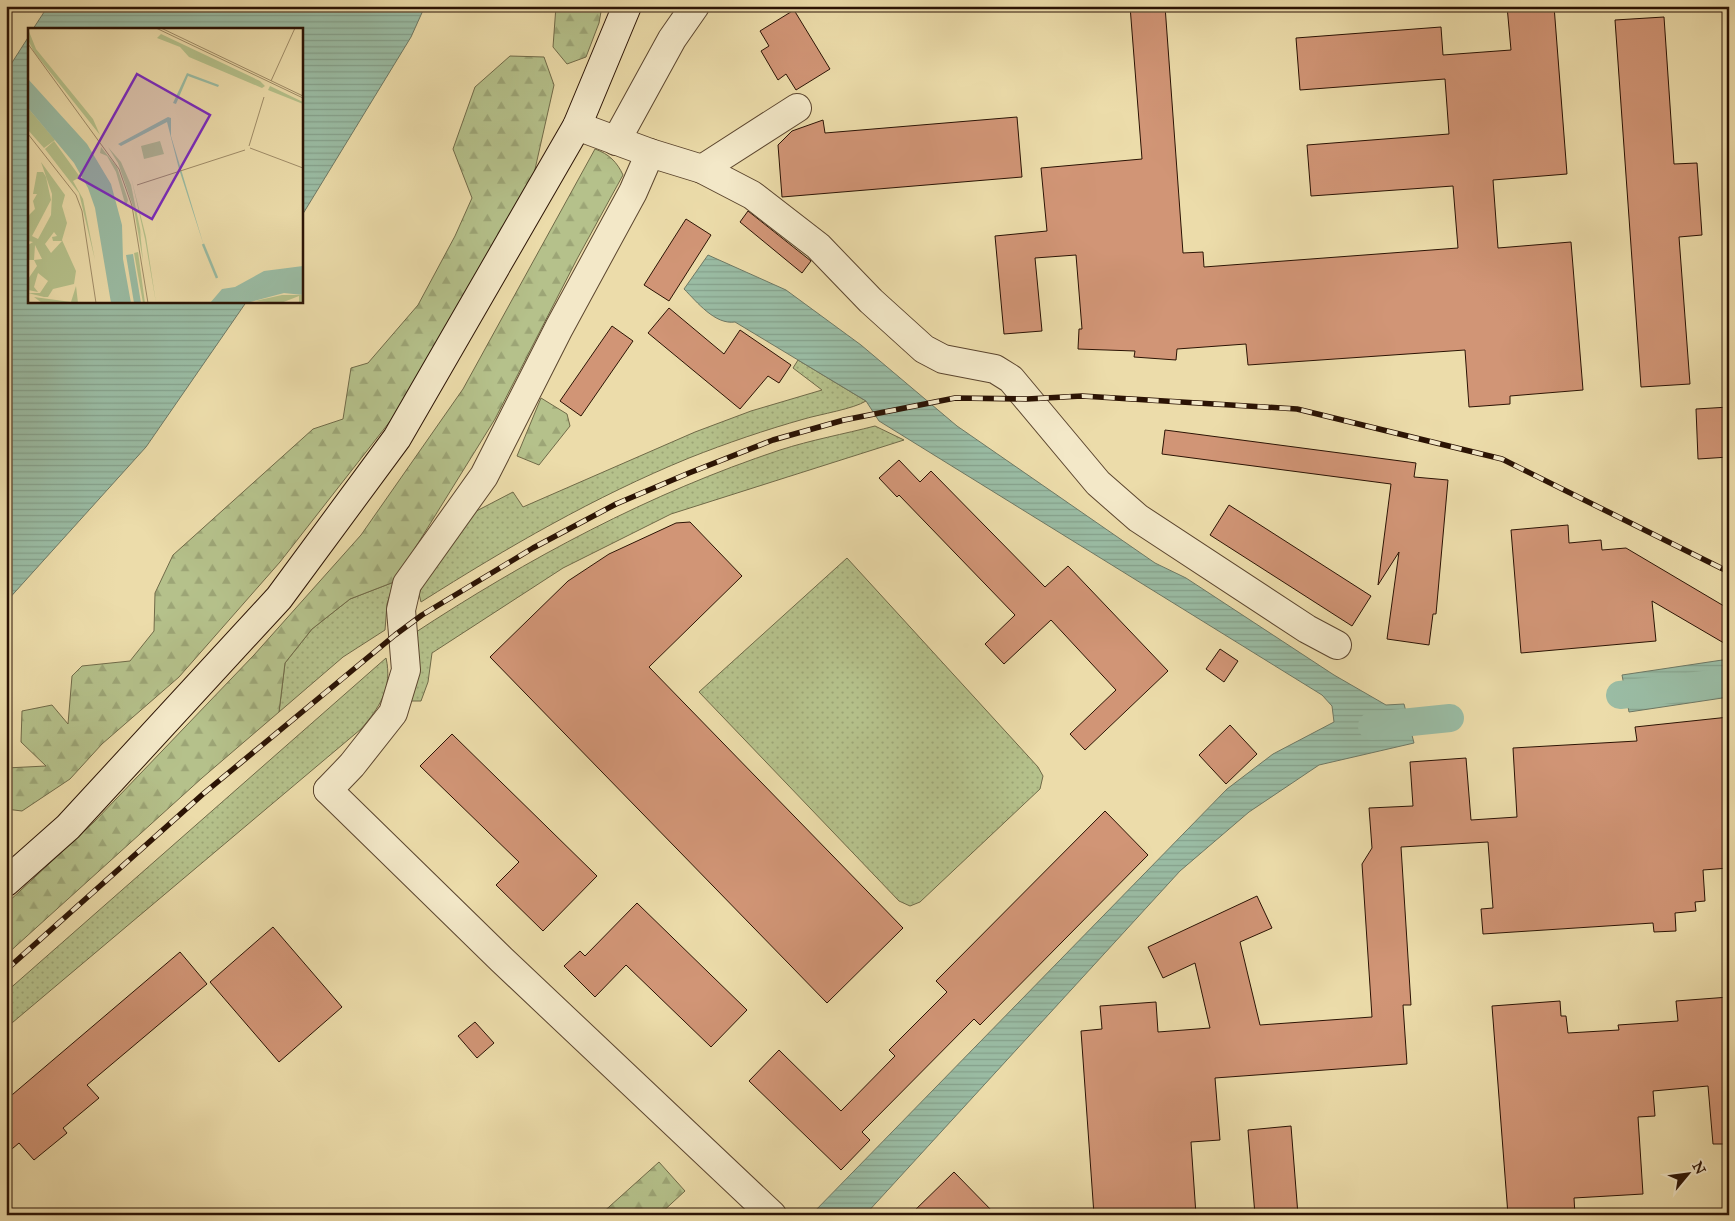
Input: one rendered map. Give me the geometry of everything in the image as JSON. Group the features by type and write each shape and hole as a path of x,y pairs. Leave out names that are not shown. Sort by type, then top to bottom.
{"street":[{"path":"6,882 68,827 279,598 397,438 577,126 627,6"},
{"path":"616,141 672,39 695,6"},
{"path":"702,169 797,108"},
{"path":"577,126 650,153 702,169 752,195 818,246 871,301 924,349 943,359 995,369 1012,379 1098,483 1138,518 1307,629 1337,645"},
{"path":"650,153 633,192 559,328 484,476 407,584 401,610 406,670 393,713 352,766 328,790 501,959 772,1215"}],"green space":[{"path":"556,6 602,6 599,23 586,57 567,64 553,47"},
{"path":"510,56 544,57 554,85 531,187 409,397 280,562 179,677 102,744 70,779 22,811 6,809 6,768 46,766 21,742 22,711 52,705 68,724 72,676 82,666 130,661 154,631 155,593 173,555 313,429 343,419 351,368 368,363 418,305 455,236 472,198 453,149 475,87"},
{"path":"595,149 612,159 623,175 577,259 495,419 394,582 350,599 312,629 285,663 279,712 202,778 6,955 6,904 94,822 254,655 361,535 463,389"},
{"path":"798,360 866,401 746,437 654,473 552,524 421,602 419,594 431,565 463,518 513,492 523,507 695,432 751,411 822,390 793,368"},
{"path":"541,398 567,414 570,426 539,465 517,456"},
{"path":"875,426 904,440 671,514 563,568 432,653 428,682 421,701 411,701 413,634 456,606 590,530 684,486 780,450"},
{"path":"847,558 1038,767 1043,776 1040,789 920,902 910,906 899,901 699,692"},
{"path":"394,582 387,604 385,630 343,657 279,712 285,663 312,629 350,599"},
{"path":"386,658 388,679 383,697 361,729 6,1028 6,992"},
{"path":"659,1162 685,1191 659,1215 600,1215"}],"shaded area":[{"path":"48,6 425,6 411,37 302,215 302,28 34,28"},
{"path":"28,38 28,302 246,302 146,447 6,602 6,72"},
{"path":"708,255 786,290 861,345 957,426 1155,563 1186,578 1334,675 1386,705 1404,704 1414,743 1319,765 1249,812 1180,871 865,1215 811,1215 1227,789 1273,754 1334,722 1332,706 1322,695 879,421 866,401 735,322 720,320 707,312 684,289"},
{"path":"1729,659 1729,697 1629,712 1622,675"}],"building":[{"path":"1130,6 1165,6 1183,253 1203,252 1204,267 1458,248 1453,186 1311,196 1307,145 1449,134 1445,79 1300,90 1296,38 1441,27 1443,55 1511,50 1507,6 1554,6 1567,174 1493,180 1498,248 1571,242 1583,390 1510,396 1510,404 1469,407 1465,350 1248,365 1246,344 1177,349 1176,360 1134,357 1135,351 1078,349 1079,329 1082,329 1076,255 1035,258 1042,331 1004,334 995,236 1047,231 1041,168 1142,159"},
{"path":"794,10 830,69 796,90 786,74 778,80 761,51 769,46 760,31"},
{"path":"1664,17 1674,164 1697,163 1702,235 1679,237 1690,384 1641,387 1615,20"},
{"path":"1017,117 1022,177 782,197 778,145 792,131 823,120 825,133"},
{"path":"748,211 811,261 802,273 740,222"},
{"path":"686,219 711,235 669,301 644,285"},
{"path":"669,308 724,354 740,330 791,365 779,383 768,376 740,409 648,333"},
{"path":"612,326 633,341 581,416 560,401"},
{"path":"1729,407 1729,457 1698,459 1696,409"},
{"path":"1165,430 1416,463 1414,477 1448,480 1436,614 1433,614 1429,645 1387,639 1399,552 1378,585 1391,484 1162,454"},
{"path":"899,460 920,482 931,471 1045,587 1068,566 1168,671 1085,750 1070,734 1116,690 1051,620 1004,664 985,644 1015,615 899,495 897,497 879,478"},
{"path":"1229,505 1371,596 1352,626 1210,535"},
{"path":"690,522 742,576 649,667 903,928 827,1003 490,657 568,581 609,554 676,523"},
{"path":"1568,525 1569,543 1601,540 1602,550 1626,548 1729,609 1729,646 1652,601 1656,641 1521,653 1511,530"},
{"path":"1220,649 1238,661 1224,682 1206,669"},
{"path":"1729,717 1729,868 1703,870 1705,901 1695,902 1696,911 1675,913 1676,931 1654,932 1653,923 1483,934 1481,909 1493,908 1488,842 1401,847 1411,1005 1403,1005 1407,1064 1215,1078 1220,1140 1191,1142 1196,1215 1094,1215 1081,1031 1102,1029 1100,1006 1156,1002 1158,1032 1210,1028 1195,963 1163,978 1148,947 1257,896 1272,928 1240,942 1260,1025 1372,1017 1362,864 1372,848 1369,808 1413,806 1410,762 1466,758 1471,820 1517,817 1513,748 1637,741 1635,727"},
{"path":"1230,725 1257,754 1226,784 1199,755"},
{"path":"452,734 597,876 543,931 496,885 519,862 420,766"},
{"path":"1105,811 1148,855 980,1025 974,1019 862,1132 870,1140 841,1170 749,1081 779,1050 841,1111 895,1056 889,1050 947,992 936,981"},
{"path":"637,903 747,1010 711,1047 626,965 595,997 564,966 580,951 585,956"},
{"path":"273,927 342,1007 279,1062 210,982"},
{"path":"180,952 207,984 87,1085 99,1098 63,1128 67,1133 34,1160 19,1143 6,1154 6,1100"},
{"path":"1729,997 1729,1144 1713,1144 1708,1086 1653,1091 1655,1116 1638,1117 1643,1194 1574,1198 1575,1215 1508,1215 1492,1006 1560,1001 1561,1016 1566,1016 1568,1033 1619,1030 1618,1025 1678,1021 1676,1001"},
{"path":"475,1022 494,1043 477,1058 458,1036"},
{"path":"1291,1126 1298,1215 1255,1215 1248,1130"},
{"path":"954,1172 996,1215 910,1215"}],"waterway":[{"path":"1620,695 1729,682"},
{"path":"1372,726 1450,718"}],"railway":[{"path":"6,970 203,794 395,635 422,615 533,548 616,504 773,440 844,420 955,398 1027,399 1082,396 1297,409 1502,459 1729,572"}]}
